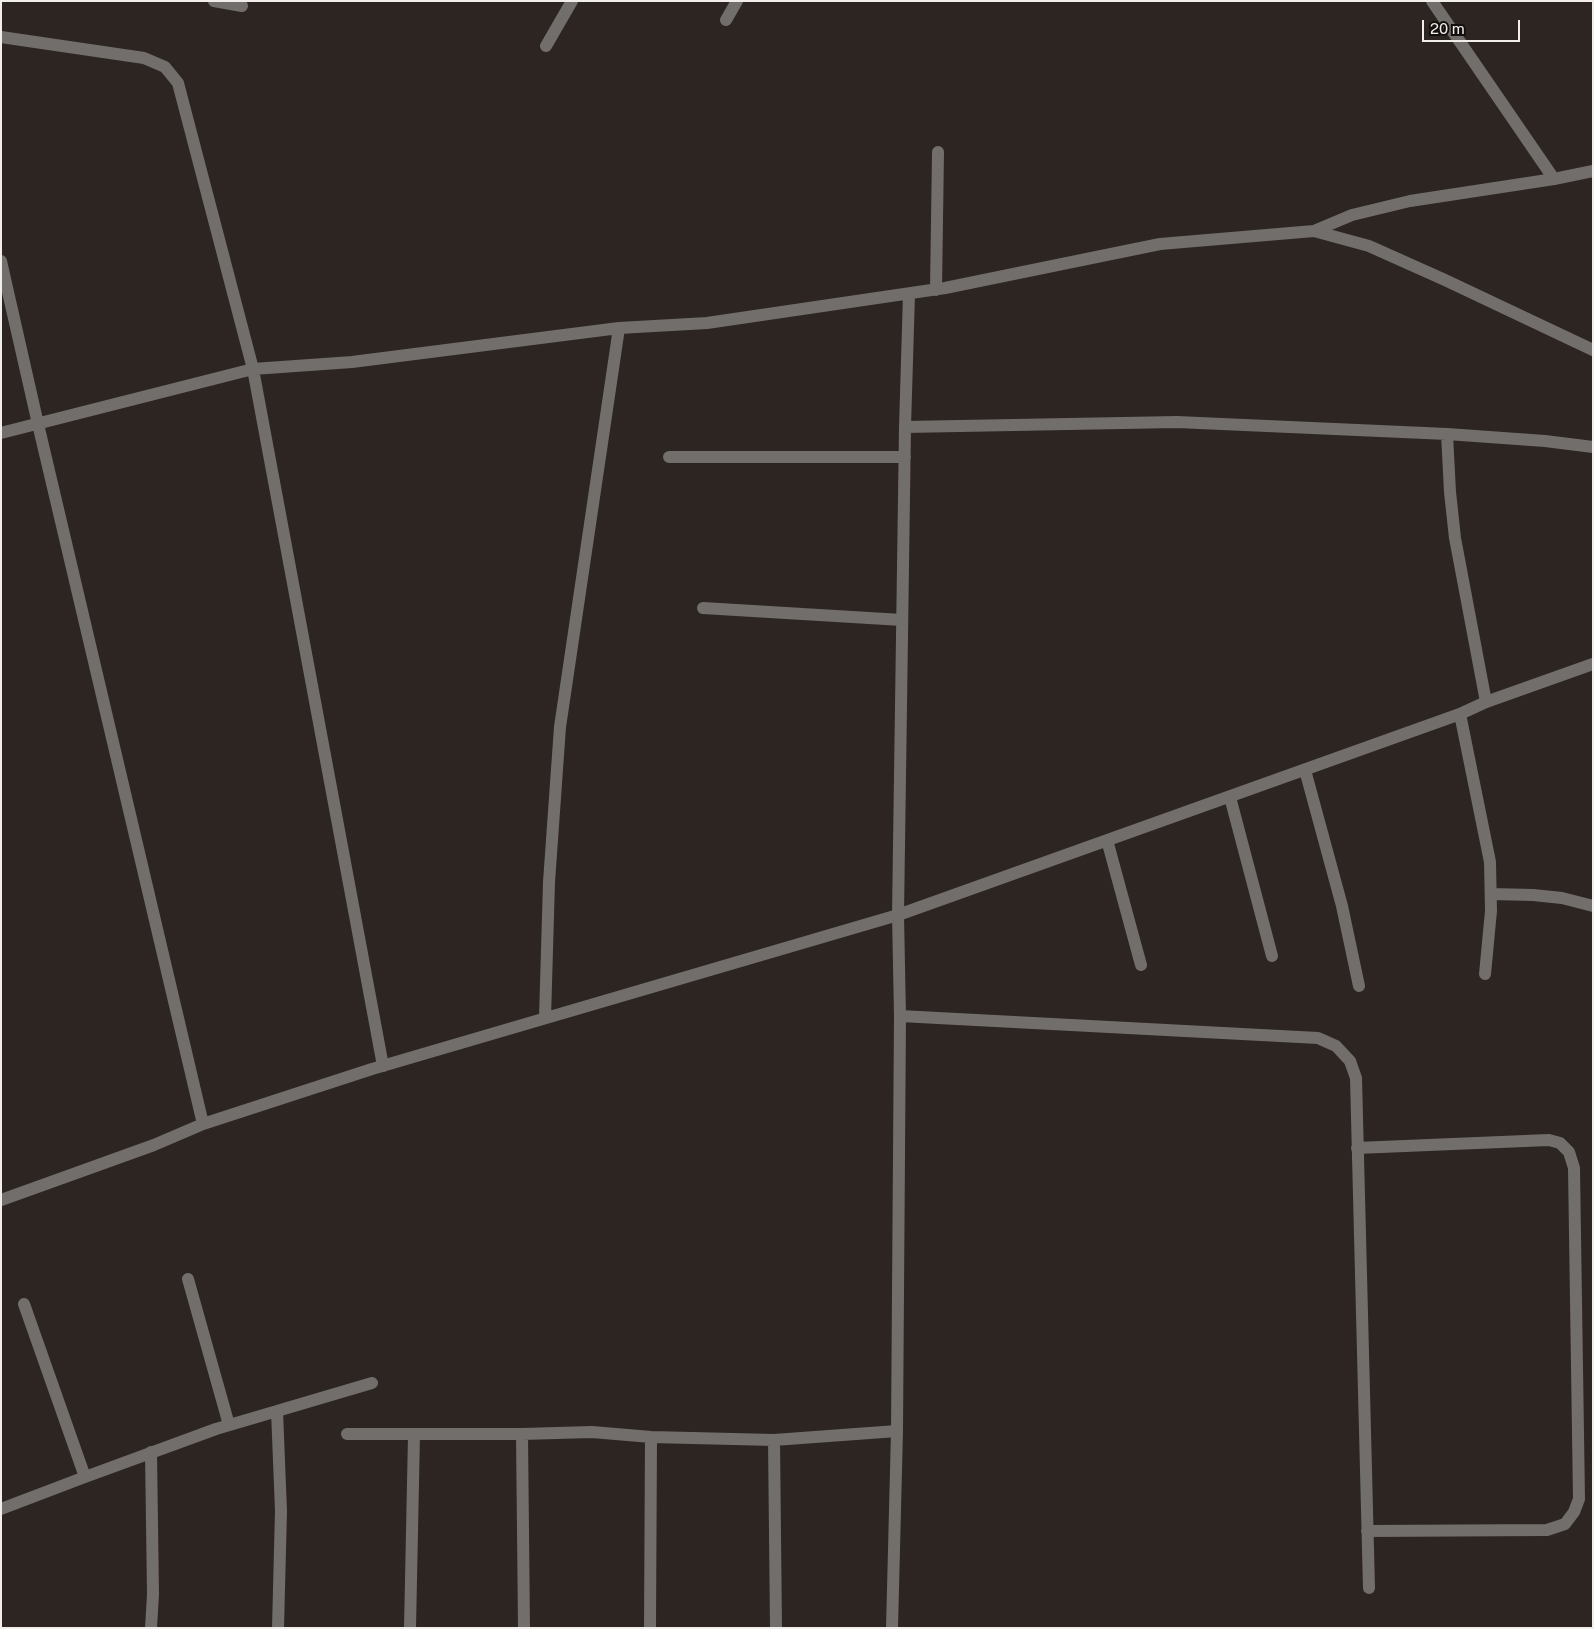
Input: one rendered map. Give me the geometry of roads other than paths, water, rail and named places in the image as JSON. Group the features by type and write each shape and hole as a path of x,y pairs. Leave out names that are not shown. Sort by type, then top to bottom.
{"street":[{"path":"214,1 242,6"},
{"path":"546,46 572,1"},
{"path":"726,20 736,1"},
{"path":"1432,1 1554,179"},
{"path":"1,37 144,58 165,67 178,83 252,369 383,1066"},
{"path":"936,290 938,152"},
{"path":"1,433 252,369 352,362 619,328 707,323 909,294 1160,244 1314,230 1352,215 1410,201 1554,179 1593,171"},
{"path":"1314,230 1369,246 1593,350"},
{"path":"1,261 202,1124"},
{"path":"892,1628 897,1431 900,1016 898,915 905,427 909,294"},
{"path":"545,1018 549,882 560,727 619,328"},
{"path":"905,427 1177,422 1447,434 1545,441 1593,447"},
{"path":"1447,434 1455,538 1486,702"},
{"path":"669,456 905,458"},
{"path":"703,608 902,620"},
{"path":"1,1200 154,1144 202,1124 383,1066 898,915 1305,770 1593,664"},
{"path":"1460,714 1490,862 1489,939 1485,974"},
{"path":"1305,770 1342,906 1359,986"},
{"path":"1230,797 1272,956"},
{"path":"1107,840 1141,965"},
{"path":"1491,894 1562,898 1593,906"},
{"path":"900,1016 1318,1038 1336,1046 1350,1062 1356,1078 1369,1588"},
{"path":"1357,1148 1549,1140 1560,1143 1569,1152 1574,1168 1579,1499 1574,1512 1565,1524 1547,1530 1367,1531"},
{"path":"188,1279 230,1425"},
{"path":"24,1304 85,1477"},
{"path":"1,1509 151,1452 230,1425 372,1383"},
{"path":"277,1411 281,1511 278,1628"},
{"path":"347,1434 414,1435 592,1432 651,1437 774,1440 897,1431"},
{"path":"522,1434 524,1628"},
{"path":"410,1628 414,1435"},
{"path":"650,1628 651,1437"},
{"path":"774,1440 776,1628"},
{"path":"151,1452 152,1628"}]}
